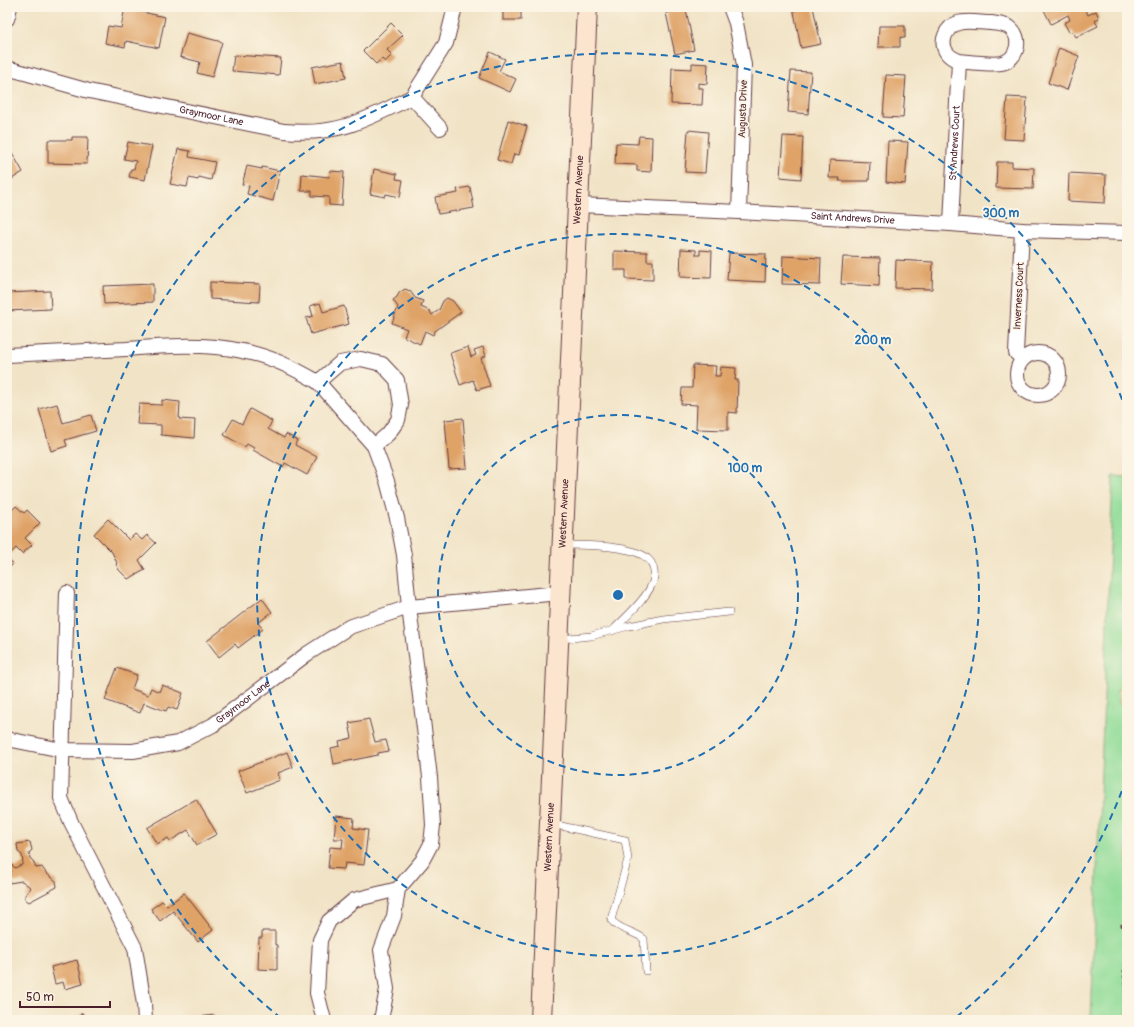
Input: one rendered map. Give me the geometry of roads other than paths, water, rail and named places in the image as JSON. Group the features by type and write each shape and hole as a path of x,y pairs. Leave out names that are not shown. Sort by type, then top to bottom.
{"main road":[{"name":"Western Avenue","path":"541,1020 587,7"}],"street":[{"path":"7,19 10,7"},
{"path":"440,128 412,96 446,43 455,7"},
{"name":"Augusta Drive","path":"730,7 736,24 744,65 739,212"},
{"path":"962,22 1001,24 1009,27 1017,39 1018,46 1015,52 1006,61 1000,64 959,61 947,54 944,49 944,36 951,26 962,22"},
{"name":"St Andrews Court","path":"951,224 959,61"},
{"name":"Graymoor Lane","path":"7,68 89,91 299,133 314,133 349,126 365,120 412,96"},
{"name":"Saint Andrews Drive","path":"578,206 739,212 951,224 1022,230 1127,233"},
{"name":"Inverness Court","path":"1022,230 1016,353 1024,359"},
{"path":"7,355 168,346 204,346 242,351 300,371 318,382 374,446 387,481 397,518 404,555 430,778 433,825 431,844 422,861 398,889 394,916 381,950 387,989 381,1020"},
{"path":"318,382 340,363 361,359 382,364 397,380 401,405 398,420 388,434 374,446"},
{"path":"67,593 61,798 71,822 135,948 144,1004 145,1020"},
{"name":"Graymoor Lane","path":"7,740 62,750 133,751 178,743 213,725 307,654 349,627 409,608 560,593"},
{"path":"324,1020 317,993 320,940 329,921 354,900 398,889"}],"lane":[{"path":"562,545 587,544 612,547 640,554 648,558 652,565 654,578 651,586 629,614 612,631"},
{"path":"558,640 591,636 663,619 729,612"},
{"path":"550,823 625,840 628,859 611,920 615,925 638,934 644,939 646,971"}]}
